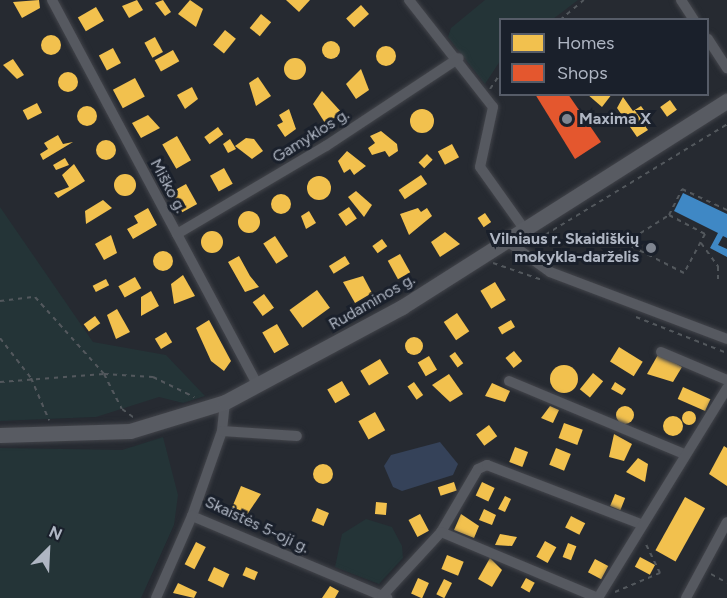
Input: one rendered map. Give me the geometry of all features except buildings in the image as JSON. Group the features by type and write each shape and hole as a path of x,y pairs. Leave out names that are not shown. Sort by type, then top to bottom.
{"main road":[{"name":"Rudaminos g.","path":"0,435 56,436 148,428 219,404 258,386 512,247 525,230 727,101"}],"street":[{"name":"Miško g.","path":"52,0 258,386"},
{"path":"409,0 459,58 492,107 480,167 525,230"},
{"path":"681,0 693,18"},
{"path":"709,41 727,68"},
{"name":"Gamyklos g.","path":"177,234 326,146 459,58"},
{"path":"512,247 550,272 727,339"},
{"path":"661,352 727,380"},
{"path":"509,381 684,454"},
{"path":"441,532 598,598 639,527 727,388"},
{"name":"Skaistės 5-oji g.","path":"219,404 222,432 192,516 385,597"},
{"path":"222,432 297,436"},
{"path":"385,597 441,532 478,469 487,465 639,527"},
{"path":"157,598 192,516"},
{"path":"686,598 727,522"}],"path":[{"path":"562,18 584,0"},
{"path":"485,94 499,76"},
{"path":"510,268 512,247 727,123"},
{"path":"669,215 705,234 684,273 624,243 669,215 682,189 727,210"},
{"path":"701,242 718,266 718,282"},
{"path":"0,302 35,297 104,374 122,409 148,428"},
{"path":"0,338 31,378 56,436"},
{"path":"0,382 104,374 153,378 219,404"},
{"path":"598,598 645,584 660,573 639,527"},
{"path":"702,569 727,583"}],"shaded area":[{"path":"485,0 578,0 554,18 499,18 499,63 485,84 448,37 451,28"},
{"path":"0,207 93,342 166,355 205,396 183,403 159,397 96,417 0,421"},
{"path":"163,437 178,495 174,525 141,598 0,598 0,448 122,450"},
{"path":"366,519 392,527 402,546 403,558 379,584 335,567 342,534"}],"water":[{"path":"440,442 458,464 453,475 402,491 393,487 384,466 391,455"}],"place":[{"name":"Maxima X","path":"567,119"},
{"name":"Vilniaus r. Skaidiškių mokykla-darželis","path":"651,248"}]}
